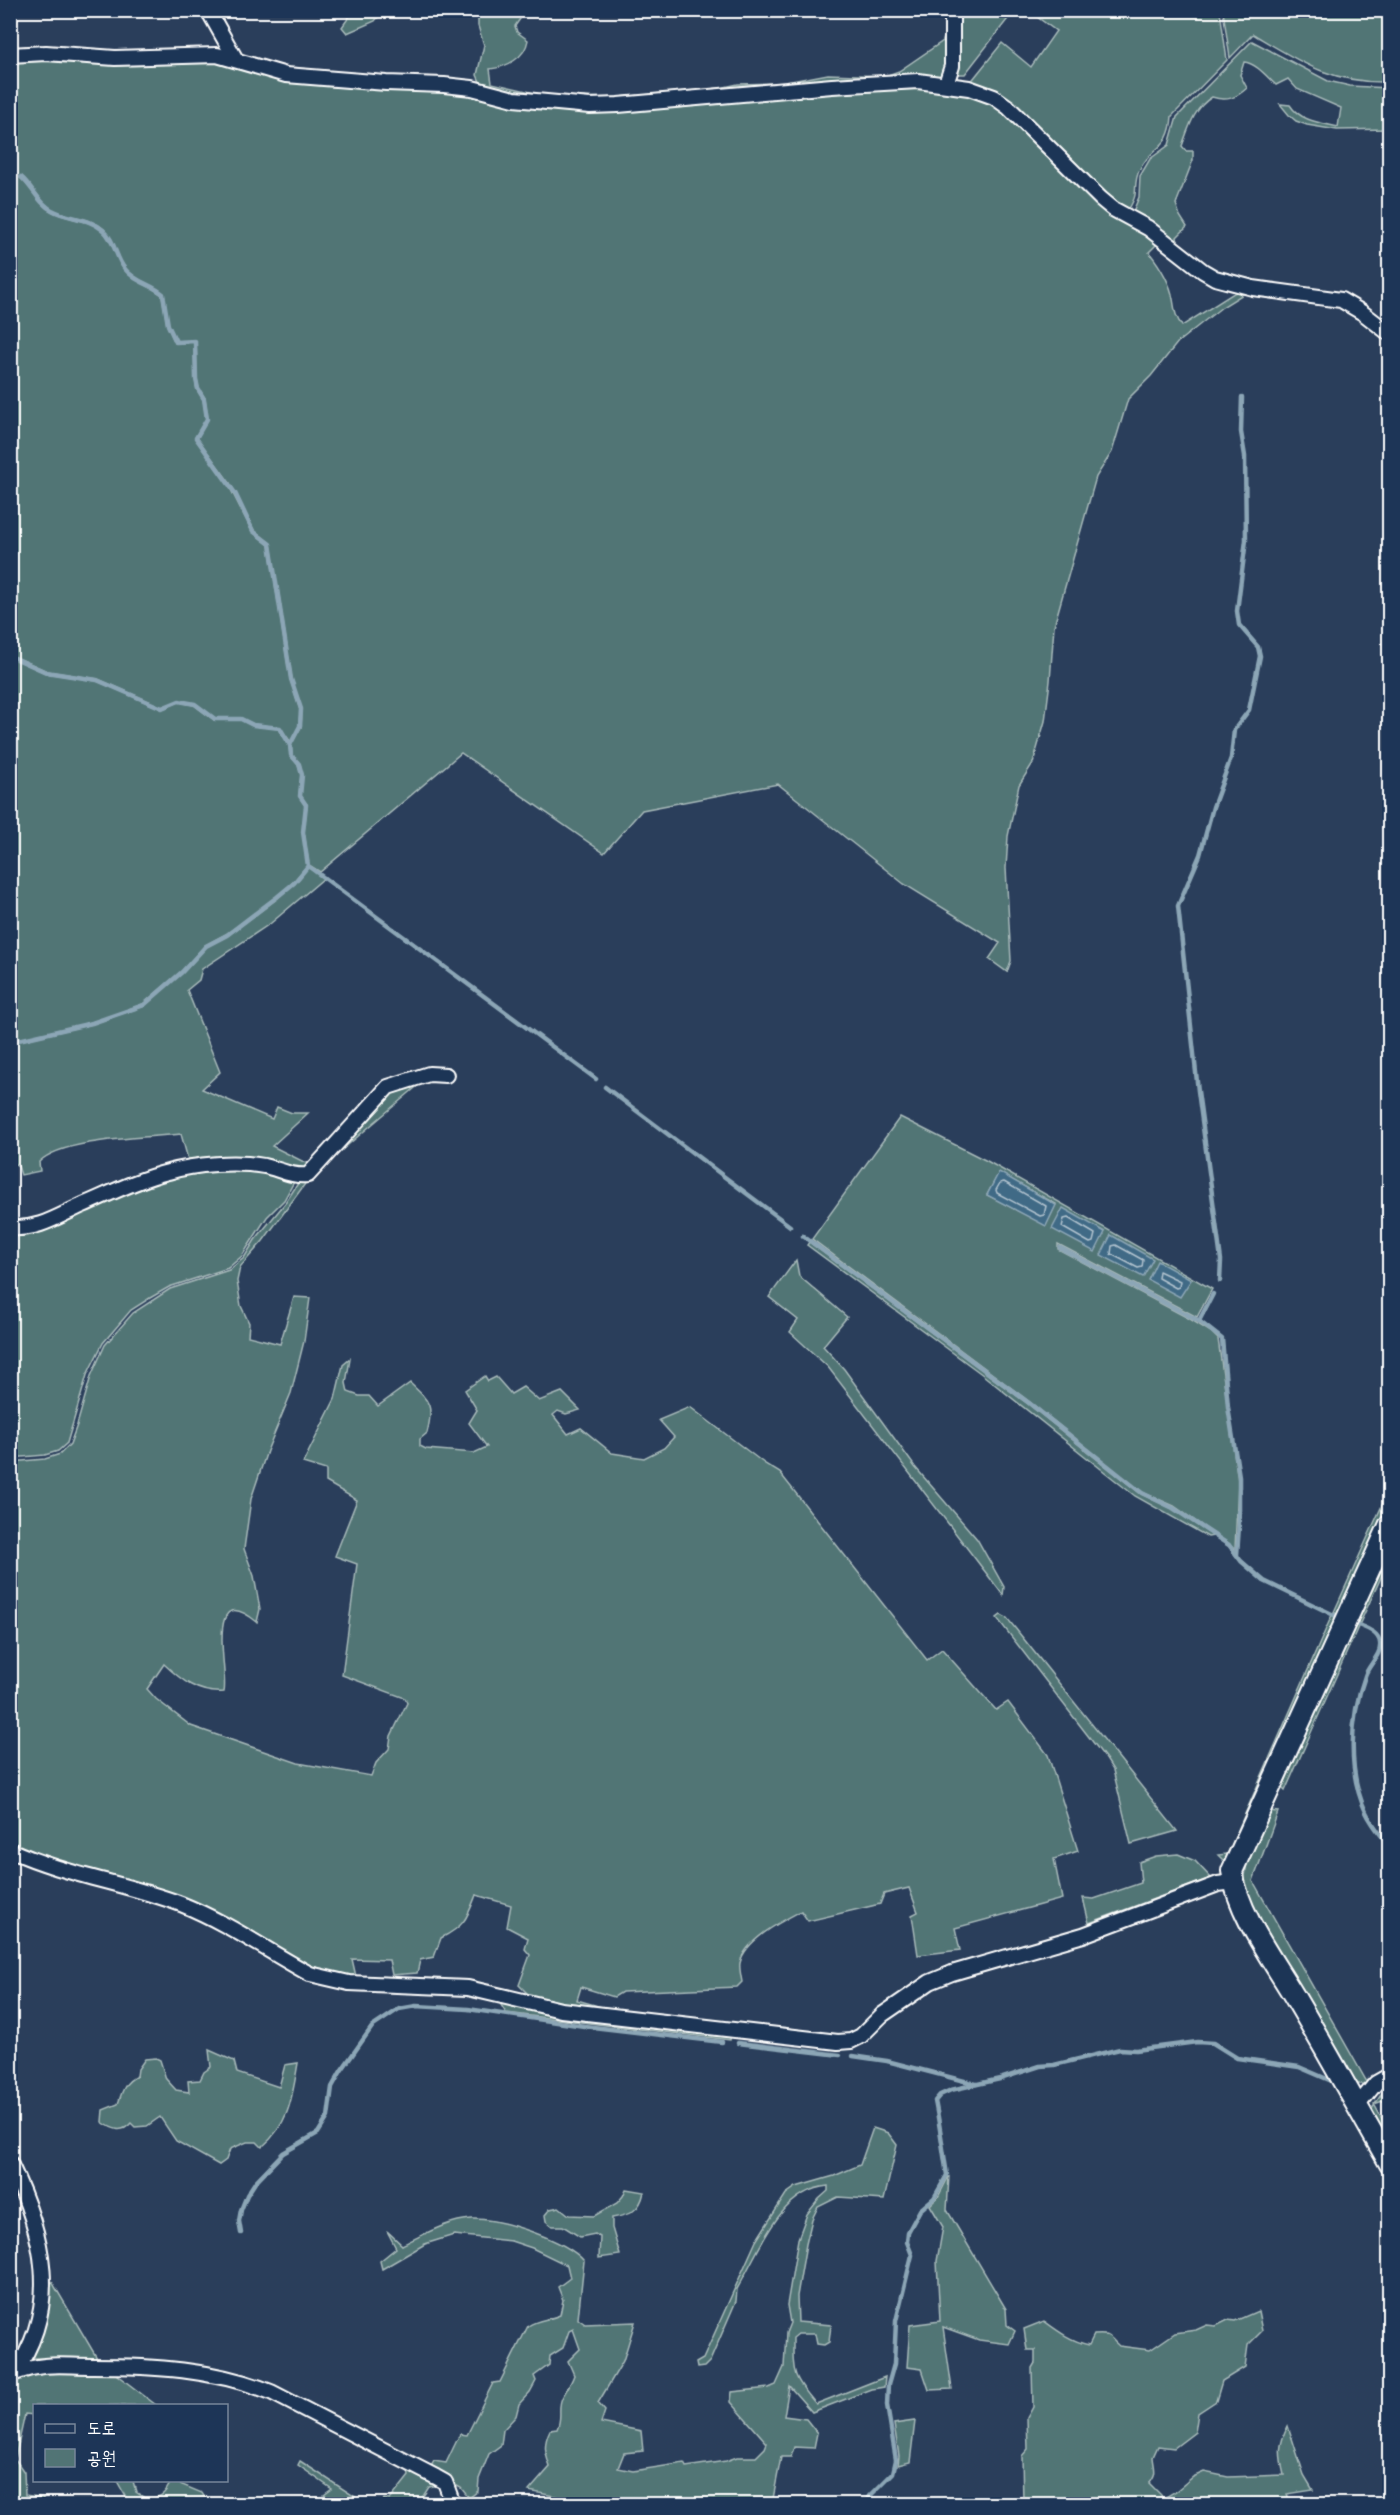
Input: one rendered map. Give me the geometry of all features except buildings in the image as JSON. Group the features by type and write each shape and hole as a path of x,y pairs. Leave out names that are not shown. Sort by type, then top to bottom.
{"main road":[{"path":"1389,1524 1232,1871 1233,1882 1253,1927 1358,2105 1389,2164"}],"street":[{"path":"208,10 235,58"},
{"path":"946,84 952,66 952,10"},
{"path":"10,41 13,55 45,53 116,58 217,55 235,58 286,75 472,88 514,99 563,105 618,105 897,81 969,88 994,97 1008,107 1113,209 1148,228 1203,272 1228,283 1341,300 1363,313 1389,334"},
{"path":"10,1228 37,1227 50,1223 146,1178 192,1167 205,1165 264,1166 300,1176 308,1175 388,1087 429,1074 446,1075"},
{"path":"10,1850 107,1883 132,1888 183,1905 208,1916 310,1974 328,1979 350,1983 468,1988 561,2010 838,2042 851,2042 861,2036 882,2015 930,1982 962,1970 1083,1935 1218,1884 1233,1882"},
{"path":"1358,2105 1376,2083 1389,2076"},
{"path":"10,2163 40,2244 44,2278 40,2317 34,2338 25,2358 13,2375"},
{"path":"13,2375 49,2364 153,2367 200,2372 249,2383 271,2392 445,2482 453,2505"}],"green space":[{"path":"354,10 383,11 375,21 347,33 342,27"},
{"path":"478,11 490,11 495,15 501,11 518,11 522,16 515,26 517,32 528,40 519,57 503,66 490,69 492,83 548,96 610,98 720,88 738,84 781,83 828,74 885,76 899,71 943,41 947,23 944,11 948,11 950,23 944,79 630,101 541,100 482,86 477,75 484,45 478,26"},
{"path":"955,11 1014,11 965,74 958,74"},
{"path":"1029,11 1220,11 1227,60 1172,116 1168,136 1149,156 1139,171 1132,204 1127,212 970,83 1002,43 1031,67 1056,31"},
{"path":"1223,11 1389,11 1389,82 1369,82 1333,75 1286,54 1253,34 1230,58"},
{"path":"1252,41 1328,81 1350,86 1389,88 1389,129 1337,130 1296,121 1280,104 1290,105 1299,115 1311,120 1338,127 1341,108 1297,89 1288,79 1276,85 1257,68 1244,62 1240,75 1247,88 1231,98 1212,97 1206,101 1193,119 1182,146 1186,151 1193,151 1193,160 1176,204 1187,227 1177,237 1179,248 1132,214 1139,197 1140,176 1150,159 1169,145 1177,117"},
{"path":"217,58 444,88 537,106 832,89 945,87 992,100 1159,242 1149,252 1167,280 1182,326 1240,289 1248,291 1222,307 1178,342 1151,376 1128,399 1112,452 1096,477 1054,626 1045,721 1033,763 1019,785 1008,836 1006,868 1011,961 1007,972 989,959 1000,943 904,884 778,784 642,810 604,853 461,753 320,872 309,865 304,832 307,804 300,796 303,775 300,764 292,754 291,745 301,727 302,709 292,679 271,544 254,530 230,483 197,438 208,419 205,398 199,389 197,379 196,341 176,341 168,325 164,294 134,277 126,269 104,229 85,219 52,210 21,176 20,178 48,209 61,216 91,224 104,232 121,265 128,273 137,280 162,295 167,325 175,343 194,342 195,379 197,390 203,399 206,419 195,438 228,484 252,531 269,545 290,679 300,710 299,726 291,742 280,728 253,724 241,718 215,718 195,703 179,701 162,707 98,679 47,671 11,655 10,59"},
{"path":"10,657 46,673 97,681 162,709 179,702 194,705 214,720 241,720 253,726 280,729 301,775 299,796 305,805 303,832 307,866 277,897 226,934 205,945 182,971 143,1004 92,1023 11,1041"},
{"path":"308,867 324,878 271,923 202,969 199,980 187,990 220,1072 202,1089 272,1119 277,1107 292,1113 308,1113 272,1146 312,1166 308,1170 189,1163 181,1134 106,1140 66,1148 39,1162 40,1171 21,1175 18,1166 11,1161 10,1043 92,1024 144,1006 183,972 206,947 227,936 278,898"},
{"path":"428,1077 310,1177 263,1241 240,1267 237,1281 241,1306 249,1323 248,1336 280,1344 294,1297 310,1298 304,1341 291,1393 267,1451 251,1499 244,1549 254,1576 260,1609 257,1622 240,1612 230,1612 224,1620 222,1650 224,1692 206,1691 191,1685 164,1664 147,1689 156,1699 191,1726 298,1763 371,1776 376,1763 389,1749 391,1736 407,1703 405,1698 342,1675 357,1564 335,1556 357,1500 326,1482 326,1470 303,1463 335,1399 343,1365 350,1359 346,1383 348,1392 359,1396 369,1396 378,1406 410,1383 422,1395 430,1410 427,1433 420,1439 420,1446 426,1449 474,1453 487,1447 469,1423 477,1410 465,1390 485,1376 488,1381 496,1377 511,1394 523,1387 539,1401 562,1392 580,1410 566,1414 558,1411 553,1415 568,1434 581,1428 612,1453 644,1458 664,1448 674,1437 659,1420 690,1407 780,1473 927,1660 942,1649 996,1710 1008,1702 1048,1755 1078,1851 1054,1859 1062,1899 955,1928 960,1950 918,1955 912,1915 918,1912 909,1888 884,1894 880,1904 808,1921 801,1911 765,1932 749,1947 740,1963 742,1982 737,1987 622,1992 614,1997 581,1987 577,2000 609,2009 610,2014 537,2003 519,1985 530,1955 525,1949 528,1938 507,1927 511,1905 476,1895 464,1921 441,1938 434,1957 420,1960 417,1973 392,1975 389,1960 352,1959 357,1981 328,1976 209,1914 11,1847 11,1462 45,1459 60,1454 70,1444 91,1376 105,1345 133,1313 170,1289 229,1270 244,1258 302,1177 391,1089"},
{"path":"900,1117 987,1161 1212,1289 1197,1317 1058,1244 1058,1249 1190,1319 1218,1339 1238,1481 1235,1549 1174,1506 1142,1492 1030,1402 812,1239","holes":["999,1173 1056,1204 1046,1225 987,1195"]},
{"path":"232,1167 296,1178 284,1200 267,1217 242,1256 228,1268 169,1287 131,1310 103,1343 87,1375 67,1443 58,1451 45,1455 11,1458 11,1230 155,1178"},
{"path":"809,1242 1028,1404 1141,1494 1173,1509 1213,1536 1208,1537 1135,1496 983,1375 807,1245"},
{"path":"796,1260 799,1276 847,1317 823,1346 844,1369 915,1467 977,1539 1004,1587 1003,1595 828,1367 790,1332 798,1320 769,1297"},
{"path":"1389,1490 1389,1509 1228,1860 1224,1861 1218,1855 1227,1854 1332,1615 1339,1616 1334,1612"},
{"path":"1389,1544 1389,1560 1360,1623 1354,1623 1358,1627 1285,1791 1281,1787"},
{"path":"1001,1615 1007,1618 1177,1831 1131,1844 1113,1770 997,1618"},
{"path":"1268,1811 1278,1812 1253,1881 1368,2084 1352,2084 1252,1907 1245,1889 1247,1862"},
{"path":"1178,1854 1195,1861 1211,1878 1089,1923 1083,1898 1094,1899 1141,1883 1139,1862 1156,1856"},
{"path":"496,1997 731,2032 730,2040 506,2013"},
{"path":"209,2050 234,2061 237,2073 279,2087 285,2065 298,2063 284,2119 279,2129 262,2147 257,2142 247,2142 230,2149 226,2160 219,2165 176,2141 160,2117 147,2126 135,2127 131,2123 121,2129 113,2128 102,2122 103,2110 118,2104 124,2088 137,2076 138,2069 145,2059 160,2060 166,2079 176,2090 189,2092 188,2081 200,2080 204,2072 211,2067"},
{"path":"1389,2089 1389,2099 1375,2104 1384,2090"},
{"path":"1374,2105 1389,2132 1389,2146 1370,2112"},
{"path":"873,2128 888,2133 897,2145 884,2200 838,2197 818,2207 812,2219 806,2244 797,2296 798,2322 831,2325 829,2342 824,2345 817,2344 815,2334 798,2334 793,2338 793,2360 798,2380 816,2404 885,2377 884,2387 872,2389 812,2412 789,2386 784,2416 806,2419 817,2433 814,2448 794,2447 791,2457 781,2457 772,2504 594,2504 529,2491 550,2467 546,2453 546,2440 550,2430 557,2429 562,2398 574,2375 568,2361 580,2349 573,2329 569,2331 563,2348 550,2356 549,2365 534,2376 536,2381 530,2392 519,2404 516,2416 503,2430 501,2445 489,2454 479,2479 478,2491 469,2498 461,2488 429,2470 434,2461 446,2463 460,2434 467,2435 493,2383 500,2382 528,2326 560,2315 563,2300 558,2287 570,2278 567,2265 532,2248 511,2241 454,2235 425,2244 382,2269 380,2261 396,2248 387,2231 402,2245 454,2222 472,2219 499,2222 548,2238 563,2245 584,2261 578,2319 585,2324 635,2322 623,2361 598,2403 605,2411 601,2423 641,2431 643,2451 624,2453 618,2468 633,2471 684,2463 686,2467 726,2461 737,2457 756,2457 767,2443 731,2402 732,2392 769,2388 776,2385 784,2367 786,2333 790,2323 787,2305 798,2239 807,2214 828,2191 828,2186 811,2190 796,2199 772,2225 737,2289 736,2301 710,2361 704,2367 697,2368 696,2363 703,2359 756,2241 786,2194 796,2187 834,2176 860,2165"},
{"path":"949,2176 947,2210 1006,2309 1007,2325 1015,2331 1009,2344 979,2340 943,2327 952,2389 929,2390 922,2369 907,2367 910,2325 940,2321 937,2261 943,2227 930,2205 938,2197"},
{"path":"626,2189 644,2192 637,2208 612,2218 612,2228 620,2255 599,2258 600,2237 595,2234 580,2237 563,2226 552,2226 546,2221 545,2215 550,2209 559,2207 569,2215 594,2216 617,2203"},
{"path":"49,2280 51,2280 97,2358 31,2358"},
{"path":"1258,2311 1262,2331 1248,2345 1245,2367 1222,2381 1216,2401 1198,2413 1195,2432 1174,2448 1158,2446 1153,2457 1154,2474 1149,2483 1162,2496 1149,2504 1018,2504 1023,2501 1022,2456 1028,2449 1027,2418 1033,2407 1032,2368 1035,2363 1035,2350 1027,2350 1024,2329 1044,2321 1065,2336 1089,2345 1094,2335 1104,2335 1109,2336 1119,2346 1150,2350 1175,2333 1196,2330 1207,2325 1216,2326 1228,2320 1235,2321"},
{"path":"29,2371 113,2372 155,2404 33,2404 33,2415 25,2414 15,2459 24,2472 25,2495 43,2498 43,2504 11,2504 11,2382"},
{"path":"915,2421 910,2462 898,2465 899,2456 894,2424"},
{"path":"1288,2426 1304,2475 1313,2490 1287,2494 1291,2504 1154,2504 1204,2472 1228,2477 1284,2475 1280,2450"},
{"path":"300,2461 366,2504 336,2504 324,2495 332,2489 298,2465"},
{"path":"407,2465 443,2484 429,2487 418,2504 382,2504 384,2499 390,2500 409,2476"},
{"path":"118,2482 133,2482 136,2492 146,2499 162,2495 171,2482 175,2482 202,2493 209,2504 130,2504"}],"water":[{"path":"999,1172 1056,1205 1046,1226 987,1195"},
{"path":"1063,1208 1105,1232 1095,1252 1052,1229"},
{"path":"1111,1235 1153,1259 1143,1277 1101,1255"},
{"path":"1157,1261 1191,1280 1180,1297 1148,1280"}],"waterway":[{"path":"10,1042 92,1023 144,1005 182,972 206,946 227,935 277,897 294,883 308,866 303,832 306,805 300,796 302,775 299,764 291,755 290,745 300,726 301,709 291,679 270,544 253,531 235,493 196,438 207,419 204,399 198,389 196,379 195,341 176,342 168,325 163,294 129,273 103,230 91,223 58,213 47,207 21,177"},
{"path":"1220,1281 1221,1260 1198,1091 1178,906 1200,855 1213,807 1231,758 1234,730 1249,710 1260,656 1258,647 1239,625 1237,611 1246,540 1245,456 1241,432 1242,397"},
{"path":"10,656 46,672 97,680 162,708 179,701 195,704 215,719 241,719 253,725 280,728 290,745"},
{"path":"308,866 596,1079"},
{"path":"605,1087 790,1226"},
{"path":"803,1236 1029,1403 1142,1493 1173,1508 1229,1545 1241,1561 1264,1581 1338,1617"},
{"path":"1060,1248 1199,1321 1222,1339 1228,1407 1239,1476 1237,1555"},
{"path":"1199,1321 1213,1294"},
{"path":"1356,1624 1374,1633 1379,1639 1380,1647 1365,1676 1356,1709 1353,1762 1360,1796 1368,1817 1390,1847"},
{"path":"241,2233 239,2221 241,2210 256,2181 283,2153 318,2133 328,2117 332,2087 341,2071 372,2027 399,2009 416,2006 468,2009 584,2026 722,2042"},
{"path":"868,2502 869,2497 893,2473 896,2460 887,2405 888,2385 894,2364 896,2321 912,2255 907,2242 908,2232 920,2210 934,2198 947,2175 935,2101 940,2095 1040,2066 1054,2065 1120,2049 1136,2050 1197,2042 1213,2043 1237,2058 1299,2067 1334,2082"},
{"path":"738,2043 840,2055"},
{"path":"853,2056 887,2061 976,2084"}]}
